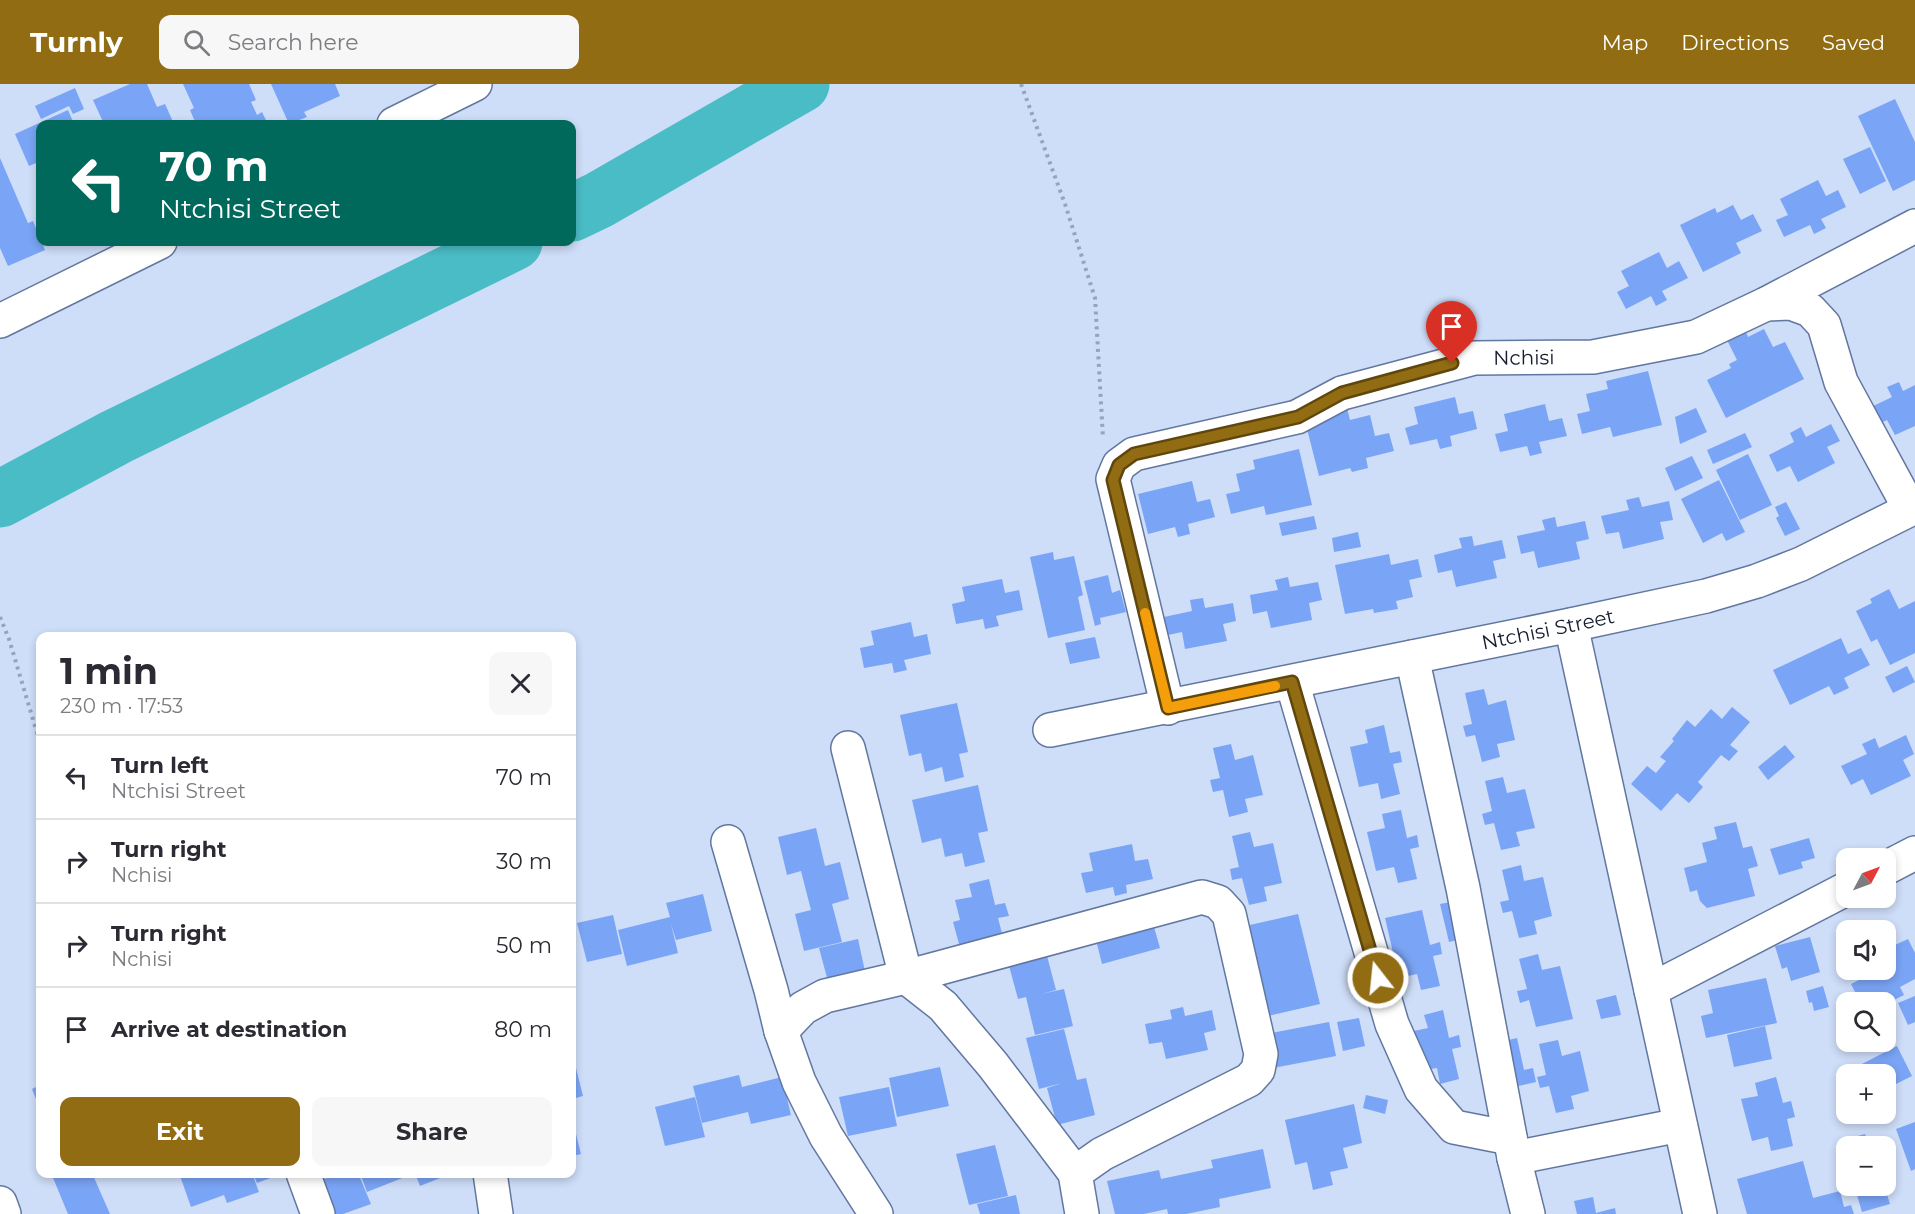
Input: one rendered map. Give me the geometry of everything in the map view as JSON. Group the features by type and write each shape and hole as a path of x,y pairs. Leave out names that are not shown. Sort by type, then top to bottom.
{"street":[{"path":"402,120 475,84"},
{"name":"Nchisi","path":"1113,480 1119,465 1134,454 1298,417 1342,393 1463,360 1593,357 1696,338 1915,226"},
{"path":"0,321 152,246"},
{"path":"1766,304 1791,303 1810,310 1824,326 1841,382 1913,508"},
{"path":"1113,480 1168,708"},
{"name":"Ntchisi Street","path":"1050,730 1168,708 1706,596 1757,581 1801,564 1913,508"},
{"path":"1571,625 1700,1214"},
{"path":"1412,657 1463,888 1512,1148 1519,1212"},
{"path":"1292,682 1392,1024 1421,1089 1454,1127 1512,1148 1680,1125"},
{"path":"848,748 906,977 943,1006 986,1056 1075,1173 1082,1214"},
{"path":"728,842 781,1031 799,1082 826,1136 876,1214"},
{"path":"1896,863 1915,853"},
{"path":"1651,990 1836,894"},
{"path":"781,1031 803,1008 825,996 906,977 1202,897 1218,902 1228,914 1262,1054 1258,1070 1249,1080 1102,1154 1075,1173"},
{"path":"305,1178 318,1214"},
{"path":"490,1178 496,1214"},
{"path":"0,1203 4,1214"}],"path":[{"path":"1021,84 1065,204 1095,298 1103,444 1113,480"},
{"path":"0,617 9,639 36,730"}],"building":[{"path":"130,84 147,84 157,107 165,104 172,120 102,120 93,100"},
{"path":"183,84 249,84 256,100 251,102 257,115 262,112 266,120 194,120 190,110 194,108"},
{"path":"271,84 335,84 340,96 304,112 307,117 299,120 287,120"},
{"path":"75,88 84,109 73,114 69,106 41,119 35,106"},
{"path":"1895,99 1915,142 1915,180 1893,191 1858,116"},
{"path":"68,110 72,120 46,120"},
{"path":"36,124 36,163 29,166 15,134"},
{"path":"1870,147 1886,181 1860,194 1843,159"},
{"path":"0,158 28,223 33,221 36,228 36,246 43,246 45,250 8,266 0,248"},
{"path":"1818,180 1826,196 1838,190 1846,207 1821,219 1826,228 1814,234 1810,225 1784,237 1776,220 1788,215 1780,199"},
{"path":"1733,205 1741,220 1753,214 1762,231 1736,243 1741,253 1703,272 1680,225 1715,208 1717,213"},
{"path":"1659,252 1667,268 1679,261 1688,278 1662,291 1667,300 1656,306 1651,296 1626,309 1617,292 1629,286 1621,271"},
{"path":"1743,325 1748,337 1764,329 1773,347 1785,342 1804,379 1726,418 1707,380 1731,368 1729,364 1737,360 1724,334"},
{"path":"1648,371 1662,425 1613,437 1610,427 1582,434 1577,414 1590,411 1586,394 1608,389 1606,381"},
{"path":"1899,382 1903,391 1915,385 1915,426 1895,435 1887,420 1875,426 1867,409 1892,397 1887,387"},
{"path":"1455,397 1459,414 1473,411 1477,429 1450,436 1452,446 1440,449 1437,439 1410,445 1405,428 1418,424 1414,407"},
{"path":"1346,404 1350,420 1370,415 1375,436 1389,433 1394,451 1366,458 1368,468 1352,472 1350,468 1319,476 1305,421"},
{"path":"1545,404 1549,421 1562,418 1567,436 1539,442 1542,453 1530,456 1527,446 1500,452 1495,434 1508,431 1504,414"},
{"path":"1696,408 1707,432 1680,444 1675,417"},
{"path":"1831,424 1840,441 1827,447 1835,463 1798,482 1790,466 1777,472 1769,455 1794,442 1790,433 1801,427 1806,437"},
{"path":"1745,433 1752,447 1713,464 1707,450"},
{"path":"1299,449 1312,505 1266,515 1264,506 1231,514 1226,494 1240,491 1236,474 1255,469 1253,460"},
{"path":"1748,454 1772,505 1740,520 1716,470"},
{"path":"1692,456 1703,478 1675,491 1665,468"},
{"path":"1719,480 1745,532 1726,541 1722,533 1703,543 1681,499"},
{"path":"1192,481 1197,502 1210,499 1215,517 1188,524 1190,534 1178,537 1175,527 1148,534 1138,494"},
{"path":"1639,497 1642,507 1669,501 1673,520 1660,522 1664,539 1623,549 1619,532 1606,534 1601,516 1629,510 1626,500"},
{"path":"1786,502 1800,529 1785,536 1776,518 1779,516 1775,507"},
{"path":"1314,516 1317,529 1282,536 1279,523"},
{"path":"1555,517 1557,527 1585,521 1589,539 1576,542 1580,559 1538,568 1534,551 1521,554 1517,536 1545,530 1542,520"},
{"path":"1358,532 1361,547 1334,552 1332,538"},
{"path":"1472,536 1474,546 1502,540 1506,558 1493,561 1497,578 1456,587 1452,570 1438,573 1434,555 1462,548 1459,538"},
{"path":"1053,552 1054,560 1074,556 1083,595 1078,597 1085,630 1048,638 1030,557"},
{"path":"1389,554 1391,565 1418,559 1422,577 1409,580 1413,597 1396,601 1398,609 1374,613 1373,609 1345,614 1335,565"},
{"path":"1108,575 1112,593 1120,590 1126,612 1100,618 1101,624 1095,626 1084,581"},
{"path":"1288,577 1290,587 1318,582 1322,600 1309,603 1312,620 1271,628 1267,611 1253,614 1250,595 1278,590 1275,580"},
{"path":"1002,579 1005,593 1019,590 1023,610 996,616 999,626 985,629 983,619 956,624 952,604 965,601 962,587"},
{"path":"1889,589 1899,609 1915,601 1915,653 1890,665 1877,639 1871,642 1856,611 1872,603 1870,599"},
{"path":"1203,598 1205,608 1233,603 1236,621 1223,624 1227,641 1185,649 1182,632 1168,635 1164,617 1192,611 1190,600"},
{"path":"911,622 914,637 927,634 931,654 904,660 907,670 894,673 892,663 864,668 860,648 874,645 871,631"},
{"path":"1095,637 1100,658 1070,664 1065,643"},
{"path":"1841,638 1848,654 1861,648 1870,665 1844,678 1849,688 1834,695 1829,686 1790,705 1773,670"},
{"path":"1907,666 1915,682 1893,693 1885,677"},
{"path":"1484,689 1488,705 1506,700 1515,740 1497,744 1500,757 1482,762 1475,735 1466,737 1463,726 1472,724 1465,693"},
{"path":"957,703 968,752 959,754 964,777 945,782 942,767 925,772 921,753 909,756 900,715"},
{"path":"1732,707 1750,722 1730,745 1738,751 1729,761 1721,755 1698,782 1703,787 1689,803 1677,793 1661,811 1631,784 1647,766 1656,773 1666,761 1660,757 1674,741 1672,739 1687,720 1695,727 1711,709 1722,719"},
{"path":"1384,725 1390,753 1400,751 1402,762 1393,764 1400,794 1381,799 1378,783 1359,787 1350,747 1368,743 1365,730"},
{"path":"1906,735 1914,754 1903,760 1911,776 1871,795 1863,779 1851,785 1841,766 1867,754 1862,744 1875,738 1879,748"},
{"path":"1231,744 1235,760 1253,755 1263,795 1245,799 1248,812 1229,817 1223,790 1213,792 1210,780 1220,778 1213,748"},
{"path":"1785,745 1795,757 1768,780 1758,767"},
{"path":"1503,777 1507,793 1525,789 1535,828 1516,832 1520,846 1501,850 1494,823 1485,825 1482,814 1492,811 1485,781"},
{"path":"978,785 988,831 978,833 985,862 965,867 962,853 945,857 941,838 922,843 912,800"},
{"path":"1401,810 1407,838 1417,835 1419,847 1410,849 1417,879 1398,883 1394,867 1376,871 1367,832 1385,828 1382,814"},
{"path":"1736,822 1743,848 1752,846 1758,866 1748,869 1755,896 1707,908 1700,901 1697,890 1690,892 1684,868 1707,862 1702,843 1717,839 1714,827"},
{"path":"816,828 825,866 840,862 849,899 832,904 842,942 804,951 795,914 811,910 801,871 787,875 778,837"},
{"path":"1250,832 1254,847 1273,843 1282,883 1264,887 1267,901 1249,905 1242,878 1232,880 1230,869 1239,867 1232,836"},
{"path":"1809,838 1815,858 1801,862 1803,868 1779,875 1770,849"},
{"path":"1132,844 1135,861 1148,859 1153,879 1126,885 1127,893 1115,896 1113,887 1086,893 1081,873 1093,871 1089,853"},
{"path":"1521,865 1524,881 1543,877 1552,916 1534,921 1537,934 1519,938 1512,911 1503,913 1500,902 1509,900 1502,870"},
{"path":"989,879 995,905 1005,903 1009,916 998,918 1005,945 962,955 953,922 960,920 955,900 972,897 969,884"},
{"path":"703,894 712,931 676,940 671,924 678,953 627,966 618,930 670,917 666,903"},
{"path":"1456,901 1465,938 1449,942 1440,904"},
{"path":"1422,910 1430,945 1440,942 1442,954 1433,956 1440,986 1421,990 1417,974 1399,978 1385,918"},
{"path":"1298,914 1320,1004 1263,1017 1241,927"},
{"path":"613,915 622,954 587,962 577,923"},
{"path":"1152,920 1160,948 1102,964 1095,936"},
{"path":"1810,937 1820,972 1791,981 1787,967 1782,969 1775,946"},
{"path":"858,939 866,976 829,985 819,948"},
{"path":"1908,939 1915,953 1915,979 1900,987 1904,995 1896,999 1896,992 1855,992 1851,984 1859,980 1896,980 1896,944"},
{"path":"1046,952 1056,990 1041,994 1064,989 1073,1026 1035,1035 1026,997 1018,999 1008,962"},
{"path":"1538,954 1542,970 1560,966 1573,1019 1536,1027 1529,1000 1520,1003 1517,991 1527,989 1519,959"},
{"path":"1766,978 1777,1023 1706,1038 1701,1016 1713,1013 1708,990"},
{"path":"1823,986 1829,1007 1814,1011 1806,991"},
{"path":"1616,995 1621,1015 1601,1019 1596,1000"},
{"path":"1915,996 1915,1022 1908,1025 1898,1003"},
{"path":"1183,1007 1185,1016 1212,1010 1216,1030 1204,1033 1208,1050 1166,1059 1162,1042 1149,1044 1145,1024 1172,1019 1170,1010"},
{"path":"1443,1010 1449,1038 1459,1035 1461,1047 1452,1049 1459,1079 1440,1084 1437,1068 1418,1071 1409,1032 1428,1028 1424,1015"},
{"path":"1359,1018 1365,1046 1343,1051 1337,1022"},
{"path":"1329,1022 1336,1056 1273,1068 1266,1034"},
{"path":"1765,1026 1772,1059 1734,1067 1727,1035"},
{"path":"1064,1029 1077,1080 1086,1078 1095,1115 1057,1125 1047,1088 1062,1083 1039,1089 1026,1038"},
{"path":"1517,1038 1524,1070 1533,1068 1536,1082 1510,1088 1500,1042"},
{"path":"1558,1040 1562,1056 1580,1051 1589,1091 1571,1096 1574,1109 1556,1113 1549,1086 1540,1088 1537,1077 1546,1075 1539,1044"},
{"path":"1896,1047 1912,1076 1896,1084 1896,1064 1862,1064 1885,1052 1896,1052"},
{"path":"940,1067 949,1106 897,1117 889,1078"},
{"path":"576,1068 583,1096 576,1098"},
{"path":"739,1075 742,1087 782,1077 791,1115 751,1124 748,1112 702,1123 693,1086"},
{"path":"1776,1077 1783,1103 1791,1101 1795,1117 1787,1119 1793,1146 1771,1151 1768,1137 1752,1141 1741,1099 1758,1096 1755,1083"},
{"path":"36,1087 36,1099 32,1089"},
{"path":"889,1087 897,1126 848,1136 839,1097"},
{"path":"1366,1095 1388,1100 1385,1114 1363,1108"},
{"path":"695,1097 705,1137 665,1146 655,1107"},
{"path":"1354,1104 1362,1143 1343,1148 1348,1168 1330,1172 1333,1185 1313,1190 1307,1162 1295,1165 1285,1120"},
{"path":"1915,1122 1915,1169 1911,1171 1896,1129"},
{"path":"576,1134 581,1154 576,1155"},
{"path":"995,1145 1008,1196 969,1205 956,1154"},
{"path":"1263,1149 1271,1188 1219,1199 1220,1207 1186,1214 1168,1214 1167,1209 1144,1214 1115,1214 1107,1181 1159,1170 1161,1179 1213,1168 1211,1160"},
{"path":"1803,1161 1813,1198 1836,1192 1836,1196 1841,1196 1844,1207 1851,1205 1854,1214 1747,1214 1737,1179"},
{"path":"53,1178 94,1178 110,1214 68,1214"},
{"path":"181,1178 254,1178 259,1192 227,1203 224,1195 191,1207"},
{"path":"255,1178 270,1178 257,1183"},
{"path":"327,1178 360,1178 371,1204 343,1214 332,1214 319,1181"},
{"path":"362,1178 402,1178 367,1192"},
{"path":"417,1178 440,1178 420,1186"},
{"path":"1016,1195 1020,1214 980,1214 977,1204"},
{"path":"1857,1196 1887,1196 1890,1204 1862,1212"},
{"path":"1593,1197 1596,1213 1615,1208 1616,1214 1577,1214 1574,1201"}],"waterway":[{"path":"576,211 801,84"},
{"path":"0,499 116,437 506,246"}],"slow traffic":[{"path":"1145,613 1168,708 1275,686"}],"route":[{"path":"1378,978 1292,682 1168,708 1113,480 1119,465 1134,454 1298,417 1342,393 1452,363"}]}
